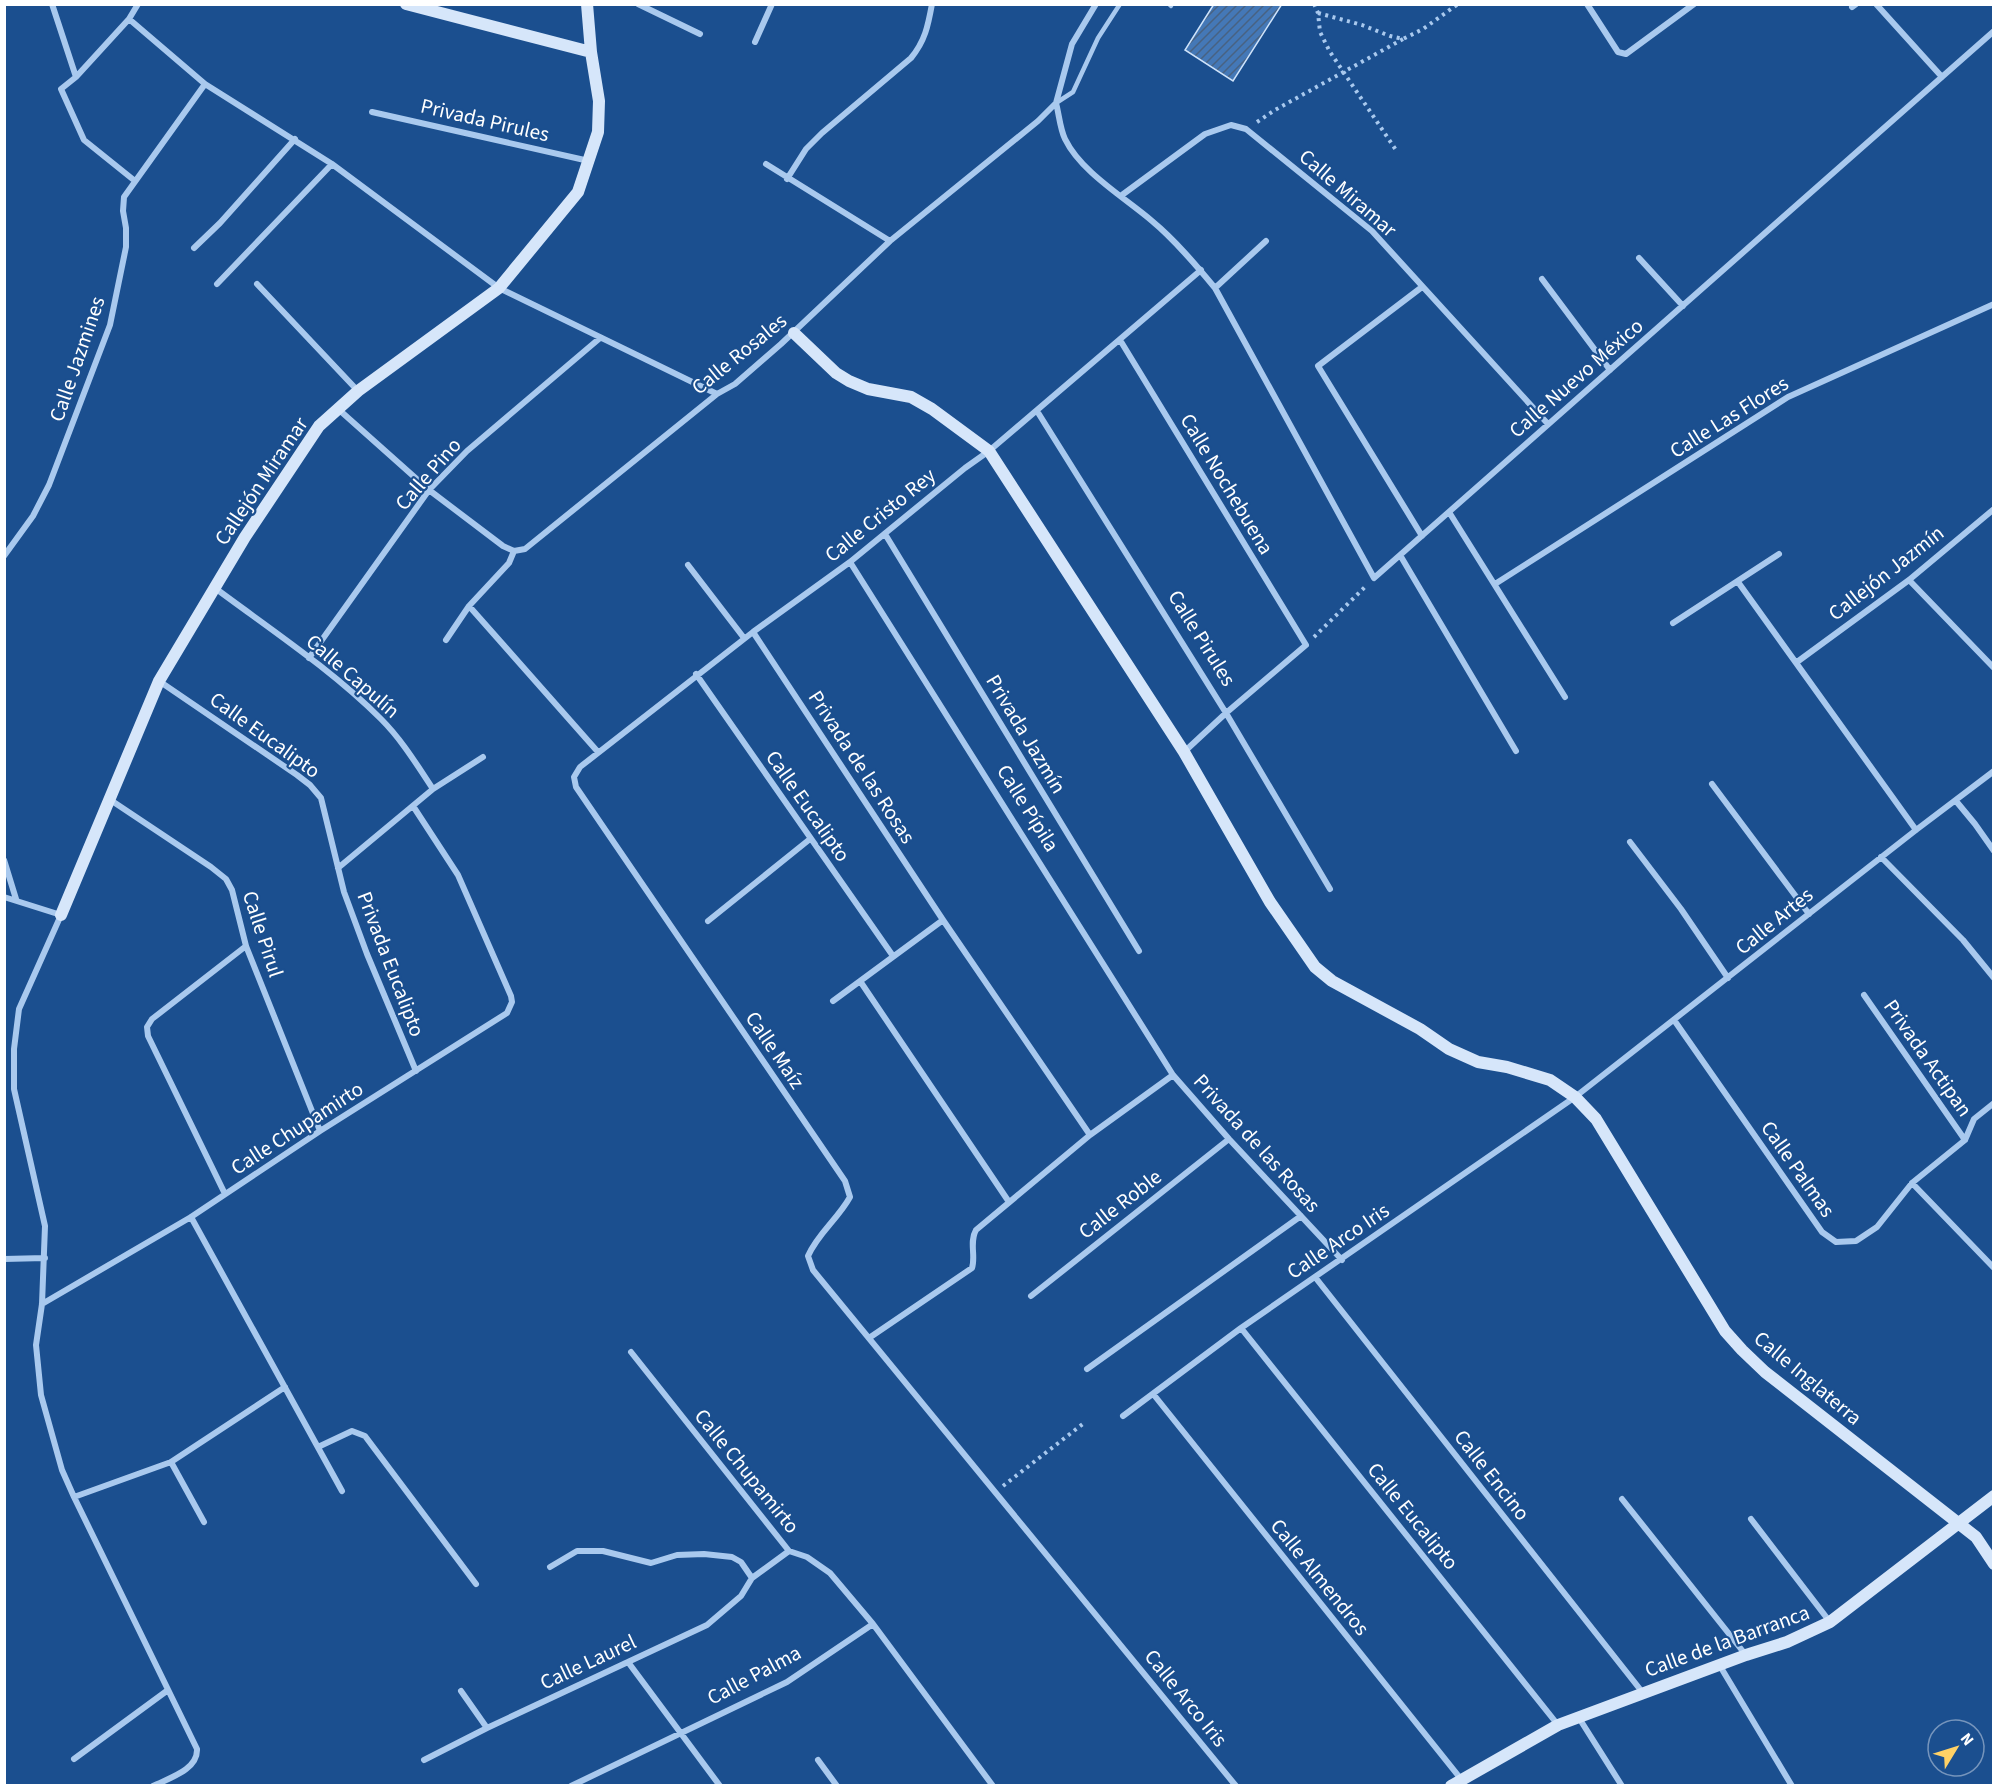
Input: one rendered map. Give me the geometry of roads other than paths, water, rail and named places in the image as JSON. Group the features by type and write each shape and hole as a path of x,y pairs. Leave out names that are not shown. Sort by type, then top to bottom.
{"street":[{"path":"52,4 76,77"},
{"path":"135,181 81,136 61,89 76,77 129,19 138,4"},
{"path":"406,4 591,52"},
{"name":"Callejón Miramar","path":"61,915 159,681 245,537 319,426 358,391 499,288 578,192 598,132 599,101 591,52 587,4"},
{"path":"638,4 700,34"},
{"path":"755,42 772,4"},
{"path":"787,179 806,149 814,141 921,47 926,36 932,4"},
{"path":"1096,4 1072,44 1056,103 1065,139 1091,173 1155,223 1201,270 1215,288 1266,241"},
{"path":"1587,4 1618,52 1626,54 1694,4"},
{"path":"1876,4 1942,77"},
{"path":"129,19 205,84 332,164 499,288 717,394"},
{"name":"Calle Nuevo México","path":"1215,288 1374,578 1994,31"},
{"name":"Calle Jazmines","path":"4,556 33,516 49,485 110,325 126,246 124,197 205,84"},
{"name":"Calle Rosales","path":"514,551 525,549 717,394 735,384 794,333 890,241 1038,121 1056,103"},
{"name":"Privada Pirules","path":"372,112 589,161"},
{"name":"Calle Miramar","path":"1122,195 1205,134 1232,125 1246,129 1372,231 1548,424"},
{"path":"194,248 220,223 295,139"},
{"path":"217,284 332,164"},
{"path":"766,165 890,241"},
{"path":"1638,258 1683,306"},
{"name":"Calle Cristo Rey","path":"574,777 580,767 696,675 850,562 989,451 1201,270"},
{"path":"1542,279 1610,370"},
{"path":"257,284 358,391"},
{"path":"1422,287 1318,366 1422,536"},
{"name":"Calle Las Flores","path":"1495,584 1788,397 1994,304"},
{"path":"794,333 849,381 868,389 911,397 932,409 989,451 1184,752 1226,713"},
{"name":"Calle Pino","path":"309,658 429,490 467,451 600,338"},
{"name":"Calle Nochebuena","path":"1120,340 1306,645 1226,713"},
{"path":"337,408 429,490 503,546 514,551 509,564 469,606 446,640"},
{"name":"Calle Pirules","path":"1037,411 1226,713 1330,889"},
{"name":"Callejón Jazmín","path":"1797,662 1909,580 1994,508"},
{"path":"1449,512 1565,698"},
{"name":"Privada Jazmín","path":"885,534 1139,951"},
{"path":"1673,623 1779,554"},
{"path":"1400,555 1516,751"},
{"name":"Calle Pípila","path":"850,562 1173,1075"},
{"path":"687,565 744,638"},
{"path":"1909,580 1994,668"},
{"path":"1738,582 1916,830"},
{"name":"Calle Capulín","path":"215,588 309,658 381,719 401,742 433,789"},
{"path":"469,606 598,752"},
{"name":"Privada de las Rosas","path":"753,632 943,920"},
{"name":"Calle Eucalipto","path":"696,675 893,956"},
{"name":"Calle Eucalipto","path":"159,681 310,785 321,798 338,868"},
{"name":"Calle Inglaterra","path":"1184,752 1270,902 1315,967 1332,981 1420,1029 1449,1049 1478,1062 1507,1067 1550,1080 1575,1097 1596,1119 1725,1331 1742,1350 1766,1372 1976,1537 1994,1564"},
{"path":"338,868 433,789 483,757"},
{"name":"Calle Artes","path":"1575,1097 1994,771"},
{"name":"Calle Maíz","path":"574,777 576,787 845,1181 850,1197 843,1210 814,1242 808,1256 813,1270 869,1338"},
{"path":"1712,784 1809,914"},
{"name":"Calle Pirul","path":"109,799 226,879 237,903 246,946 320,1131"},
{"path":"1956,801 1994,851"},
{"name":"Calle Chupamirto","path":"246,946 152,1018 147,1027 148,1036 225,1194 320,1131 502,1017 511,1008 511,996 458,875 413,806"},
{"path":"708,921 810,838"},
{"path":"1630,842 1681,909 1728,978"},
{"path":"1881,857 1963,940 1994,978"},
{"path":"4,860 16,899"},
{"name":"Privada Eucalipto","path":"338,868 367,954 416,1071"},
{"path":"4,897 61,915 20,1009 14,1049 14,1089 45,1226 42,1304 36,1345 41,1395 62,1470 197,1749 198,1756 189,1768 153,1785"},
{"path":"832,1001 943,920 1090,1135"},
{"path":"860,981 1009,1202"},
{"name":"Privada Actipan","path":"1864,995 1965,1140"},
{"name":"Calle Palmas","path":"1674,1020 1822,1232 1836,1242 1856,1241 1877,1227 1912,1183 1965,1140 1974,1119 1994,1103"},
{"path":"869,1338 972,1268 974,1234 1090,1135 1173,1075"},
{"name":"Privada de las Rosas","path":"1173,1075 1229,1139 1342,1260"},
{"path":"4,1092 14,1089"},
{"name":"Calle Arco Iris","path":"1123,1416 1241,1328 1575,1097"},
{"name":"Calle Roble","path":"1031,1296 1229,1139"},
{"path":"1912,1183 1994,1268"},
{"path":"42,1304 191,1217 225,1194"},
{"path":"1086,1369 1301,1216"},
{"path":"191,1217 342,1491"},
{"path":"4,1259 45,1258"},
{"name":"Calle Encino","path":"1315,1277 1643,1693"},
{"name":"Calle Eucalipto","path":"1241,1328 1558,1725"},
{"name":"Calle Arco Iris","path":"869,1338 1236,1785"},
{"name":"Calle Chupamirto","path":"631,1352 789,1551 807,1557 830,1573 873,1624 993,1785"},
{"path":"74,1497 171,1462 285,1387"},
{"name":"Calle Almendros","path":"1154,1395 1456,1783"},
{"path":"318,1447 352,1431 365,1436 476,1584"},
{"path":"171,1462 204,1522"},
{"name":"Calle de la Barranca","path":"1456,1783 1558,1725 1786,1642 1830,1622 1994,1496"},
{"path":"1622,1499 1746,1655"},
{"path":"1751,1519 1830,1622"},
{"path":"550,1567 577,1551 603,1551 651,1563 677,1555 704,1554 732,1557 741,1562 752,1578"},
{"name":"Calle Laurel","path":"424,1760 707,1625 741,1596 752,1578 789,1551"},
{"name":"Calle Palma","path":"571,1785 787,1682 873,1624"},
{"path":"628,1662 720,1785"},
{"path":"1720,1666 1792,1785"},
{"path":"74,1759 168,1690"},
{"path":"461,1691 487,1728"},
{"path":"1579,1718 1622,1785"},
{"path":"818,1760 837,1785"}],"lane":[{"path":"1056,103 1073,92 1098,38 1120,4"}]}
